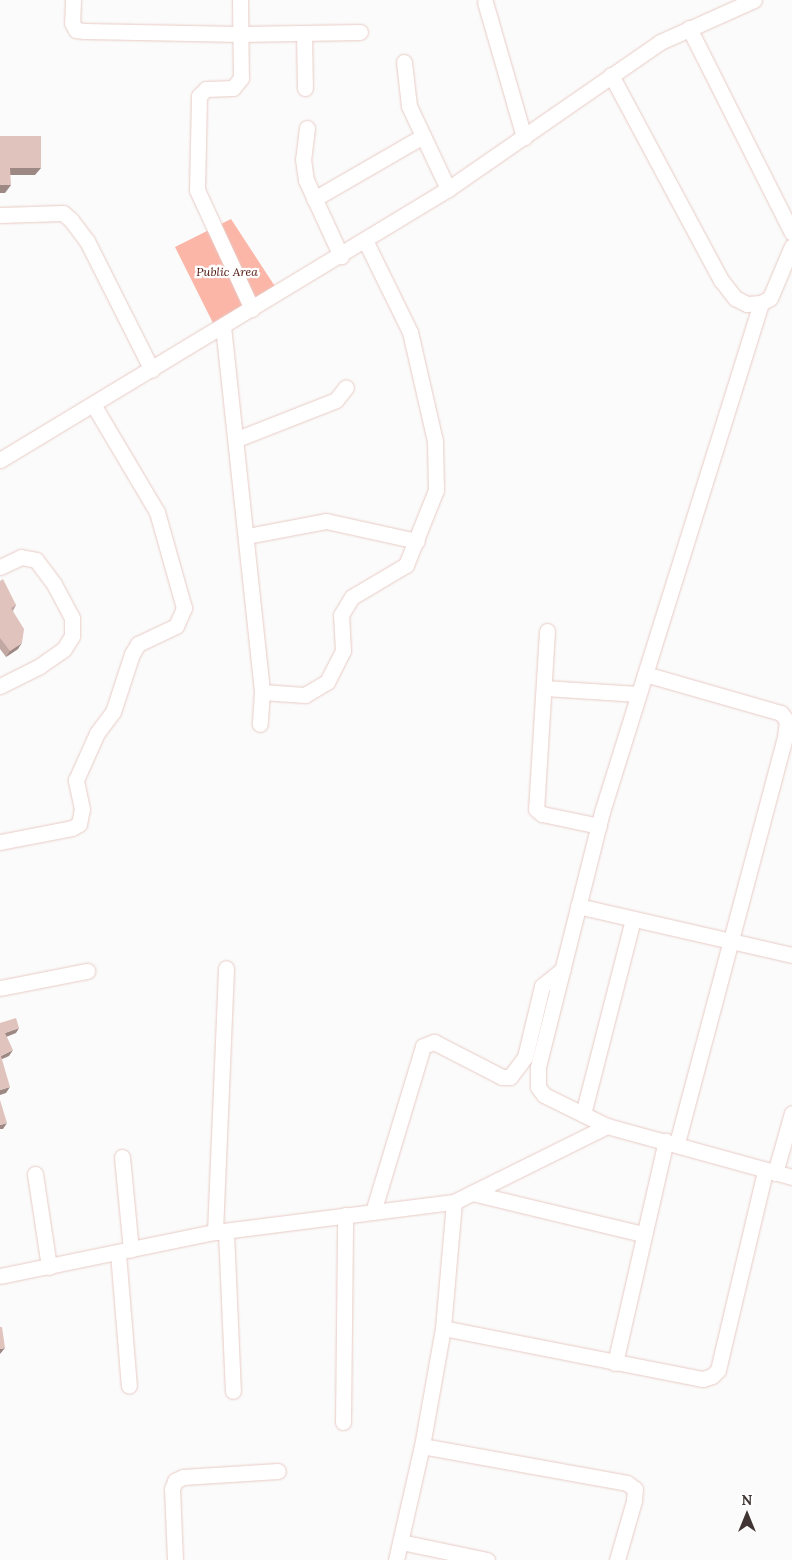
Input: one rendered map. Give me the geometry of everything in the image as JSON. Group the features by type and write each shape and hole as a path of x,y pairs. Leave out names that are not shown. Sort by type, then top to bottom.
{"street":[{"path":"73,0 76,30 240,34 360,32"},
{"path":"240,0 241,78 233,88 206,89 199,96 197,190 252,309"},
{"path":"0,460 94,406 448,189 660,42 754,0"},
{"path":"483,1 524,137"},
{"path":"690,28 792,233"},
{"path":"304,33 305,88"},
{"path":"404,62 409,106 448,189"},
{"path":"611,75 721,280 735,298 747,304 761,303 770,298 792,246"},
{"path":"307,128 303,159 306,180 341,256"},
{"path":"314,199 423,136"},
{"path":"0,216 63,213 71,220 87,241 152,370"},
{"path":"262,692 305,695 327,682 343,652 341,615 352,597 406,565 436,490 435,441 410,332 365,240"},
{"path":"761,303 638,694 599,826 538,1067 538,1087 544,1095 607,1126 672,1142 792,1177"},
{"path":"224,326 262,692 260,724"},
{"path":"237,439 336,400 346,387"},
{"path":"0,842 72,828 79,824 82,809 76,780 97,733 113,712 132,654 138,644 176,626 184,608 156,512 94,406"},
{"path":"247,536 326,521 417,541"},
{"path":"0,567 21,557 36,560 54,584 72,618 72,636 64,649 40,666 0,686"},
{"path":"547,631 545,688 536,809 542,814 599,826"},
{"path":"615,1363 643,1234 732,941 787,721 781,712 645,674"},
{"path":"545,688 638,694"},
{"path":"578,906 792,955"},
{"path":"583,1114 633,919"},
{"path":"226,968 220,1232 233,1391"},
{"path":"373,1212 422,1046 434,1042 502,1077 510,1077 525,1057 542,986 563,969"},
{"path":"0,988 87,971"},
{"path":"443,1328 703,1379 718,1370 770,1172 792,1114"},
{"path":"0,1276 220,1232 454,1202 607,1126"},
{"path":"122,1157 130,1386"},
{"path":"35,1174 49,1267"},
{"path":"472,1193 643,1234"},
{"path":"396,1560 422,1446 443,1328 454,1202"},
{"path":"343,1422 345,1215"},
{"path":"422,1446 627,1483 635,1489 634,1501 617,1560"},
{"path":"175,1560 172,1490 175,1481 183,1476 278,1471"},
{"path":"401,1542 488,1560"}],"green space":[{"name":"Public Area","path":"231,219 278,291 214,325 175,247"}],"building":[{"path":"0,136 41,136 41,168 10,168 11,185 0,185"},
{"path":"3,579 16,605 11,608 24,629 22,643 10,651 0,638 0,581"},
{"path":"16,1018 19,1028 5,1033 13,1050 1,1056 10,1087 0,1090 0,1023"},
{"path":"0,1100 7,1123 0,1125"},
{"path":"0,1327 2,1327 5,1348 0,1349"}]}
